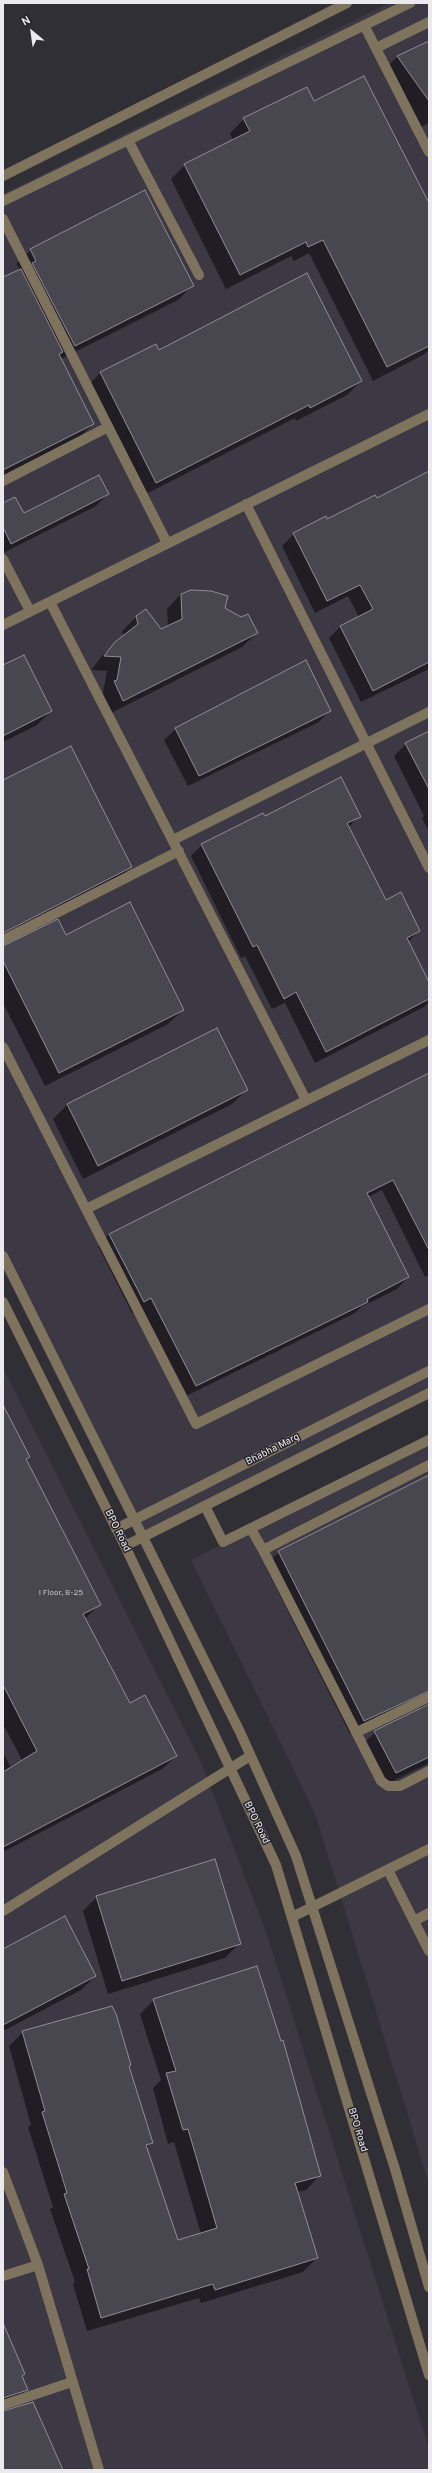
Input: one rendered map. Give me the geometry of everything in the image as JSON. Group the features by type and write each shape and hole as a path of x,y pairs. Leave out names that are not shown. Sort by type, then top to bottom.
{"street":[{"path":"3,176 347,3"},
{"path":"3,201 410,3"},
{"path":"376,48 429,22"},
{"path":"364,26 429,152"},
{"path":"128,140 199,275"},
{"path":"3,219 167,543"},
{"path":"3,625 429,414"},
{"path":"3,481 108,427"},
{"path":"246,504 429,868"},
{"path":"3,559 30,611"},
{"path":"50,602 306,1100"},
{"path":"173,840 429,712"},
{"path":"3,940 179,852"},
{"path":"86,1210 429,1040"},
{"path":"3,1047 196,1424 429,1309"},
{"name":"BPO Road","path":"3,1256 250,1756 296,1856 393,2161 429,2287"},
{"name":"BPO Road","path":"3,1302 116,1529 276,1865 429,2375"},
{"name":"Bhabha Marg","path":"116,1529 429,1371"},
{"name":"Bhabha Marg","path":"124,1546 429,1393"},
{"path":"206,1506 223,1542 429,1440"},
{"path":"263,1550 429,1465"},
{"path":"251,1529 381,1780 388,1786 400,1786 429,1771"},
{"path":"357,1732 429,1697"},
{"path":"3,1911 230,1770 250,1756"},
{"path":"292,1917 313,1908 429,1849"},
{"path":"388,1870 429,1950"},
{"path":"414,1921 429,1913"},
{"path":"3,2172 38,2265 98,2470"},
{"path":"3,2276 38,2265"},
{"path":"3,2405 72,2382"}],"shaded area":[{"path":"389,3 429,3 429,1393 143,1537 3,1270 3,194"},
{"path":"3,1368 201,1762 267,1935 429,2449 429,2470 3,2470"},
{"path":"429,1439 429,2184 315,1813 191,1560"}],"building":[{"path":"429,41 429,101 397,56"},
{"path":"364,76 429,203 429,346 387,367 323,240 308,247 306,242 240,275 184,164 250,131 243,118 307,87 314,101"},
{"path":"145,190 194,286 75,346 32,263 36,261 30,249"},
{"path":"21,269 63,352 59,354 94,424 3,470 3,277"},
{"path":"307,273 362,381 310,408 309,405 156,483 100,372 156,344 159,350"},
{"path":"429,471 429,662 373,691 340,626 373,609 360,585 327,601 293,533 326,516 327,519 375,495 377,498"},
{"path":"99,475 109,494 11,544 3,527 3,503 15,497 24,513"},
{"path":"191,590 211,591 228,596 225,608 241,617 248,614 258,633 123,701 114,681 117,680 121,657 104,656 115,642 138,624 136,616 146,609 161,629 182,619 181,594"},
{"path":"24,655 52,711 3,736 3,665"},
{"path":"306,660 331,711 199,776 175,728"},
{"path":"429,731 429,789 405,743"},
{"path":"71,746 132,867 3,933 3,780"},
{"path":"341,777 361,817 347,823 386,900 401,892 420,931 407,938 429,982 429,999 326,1052 296,992 284,999 257,945 253,947 201,844 263,813 265,816"},
{"path":"130,902 184,1010 59,1073 3,961 3,946 58,919 66,935"},
{"path":"217,1028 248,1090 98,1166 67,1104"},
{"path":"429,1073 429,1250 393,1180 367,1193 409,1277 367,1299 368,1302 196,1386 151,1298 144,1302 109,1234"},
{"path":"3,1405 30,1457 26,1459 101,1605 83,1614 130,1703 145,1695 177,1756 3,1847 3,1772 37,1751 3,1685"},
{"path":"429,1475 429,1691 364,1721 278,1551"},
{"path":"429,1704 429,1757 396,1773 374,1731"},
{"path":"215,1859 241,1944 122,1981 96,1896"},
{"path":"65,1916 96,1976 3,2025 3,1949"},
{"path":"257,1966 281,2041 283,2040 321,2176 295,2183 318,2258 215,2290 213,2284 101,2318 87,2269 89,2269 64,2194 67,2193 42,2112 45,2111 22,2031 112,2006 116,2014 131,2065 129,2066 153,2143 146,2145 178,2240 217,2228 188,2129 183,2130 166,2073 176,2071 153,1999"},
{"path":"3,2323 25,2374 22,2376 28,2390 3,2398"},
{"path":"33,2402 63,2470 3,2470 3,2411"}]}
